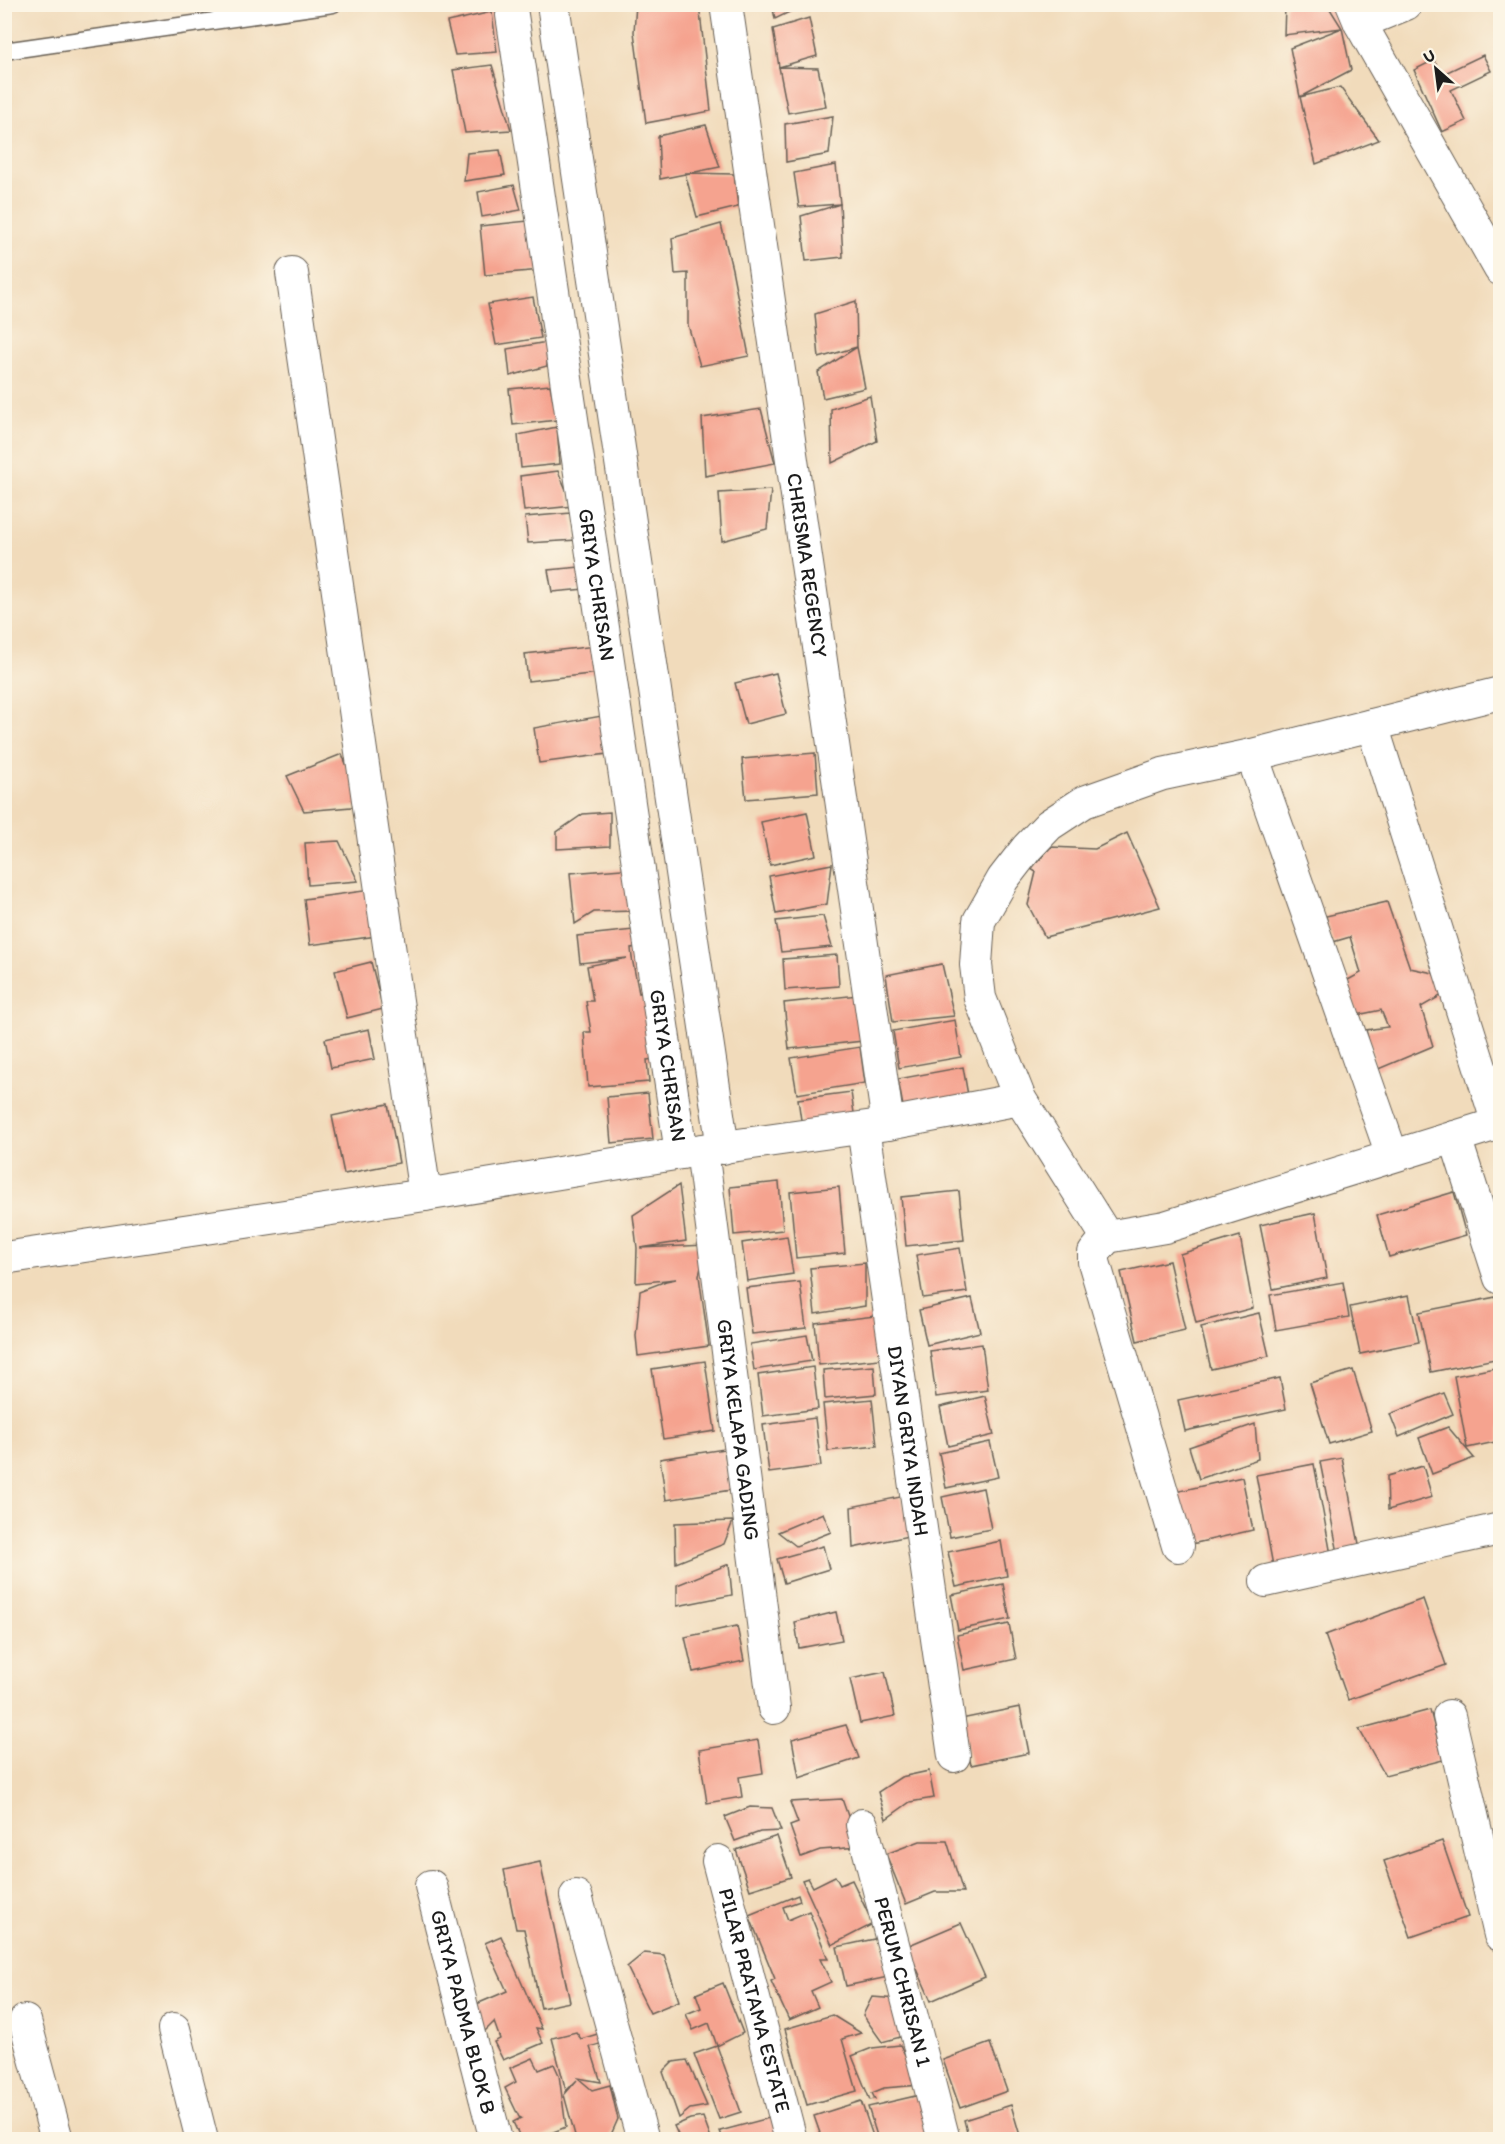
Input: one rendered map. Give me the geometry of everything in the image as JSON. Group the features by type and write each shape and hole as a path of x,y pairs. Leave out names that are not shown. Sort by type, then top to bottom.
{"street":[{"path":"553,4 702,1151"},
{"name":"CHRISMA REGENCY","path":"726,4 876,1126"},
{"path":"1406,4 1356,14 1500,270"},
{"name":"GRIYA CHRISAN","path":"512,15 702,1151"},
{"path":"292,273 425,1195"},
{"path":"1107,1237 1020,1099 980,998 976,965 979,921 1003,879 1027,848 1049,825 1084,802 1163,774 1252,755 1500,693"},
{"path":"1178,1546 1094,1262 1094,1253 1107,1237 1165,1227 1392,1155 1499,1124 1372,725"},
{"path":"1252,755 1392,1155"},
{"path":"4,1258 876,1126 1020,1099"},
{"name":"DIYAN GRIYA INDAH","path":"876,1126 954,1756"},
{"path":"1455,1137 1500,1278"},
{"name":"GRIYA KELAPA GADING","path":"702,1151 774,1708"},
{"path":"1266,1581 1500,1529"},
{"path":"1449,1716 1500,1935"},
{"name":"PERUM CHRISAN 1","path":"862,1825 944,2139"},
{"name":"PILAR PRATAMA ESTATE","path":"718,1861 791,2139"},
{"name":"GRIYA PADMA BLOK B","path":"431,1886 496,2139"},
{"path":"576,1896 643,2139"},
{"path":"25,2021 57,2139"},
{"path":"174,2029 202,2139"}],"lane":[{"path":"4,51 333,4"}],"building":[{"path":"636,4 699,4 711,111 646,123 634,32"},
{"path":"772,4 806,4 775,19"},
{"path":"1327,4 1342,28 1284,35 1285,6"},
{"path":"492,12 497,52 455,55 447,22"},
{"path":"809,18 817,56 779,67 773,29"},
{"path":"1342,28 1351,70 1300,97 1290,48"},
{"path":"1500,44 1500,57 1495,47"},
{"path":"1483,55 1491,71 1451,90 1466,121 1442,132 1414,70 1434,60 1441,75"},
{"path":"492,65 511,130 465,133 453,70"},
{"path":"779,67 818,68 826,106 788,113"},
{"path":"1340,87 1379,140 1316,164 1300,97"},
{"path":"833,116 829,154 786,162 785,124"},
{"path":"706,125 720,167 660,179 658,136"},
{"path":"500,150 505,175 464,181 467,153"},
{"path":"836,165 840,204 799,207 794,173"},
{"path":"685,173 734,174 738,207 697,217"},
{"path":"514,185 521,210 482,217 478,192"},
{"path":"840,204 843,257 806,261 801,216"},
{"path":"538,220 542,270 485,275 480,226"},
{"path":"721,224 749,356 700,366 688,325 688,273 675,274 672,238"},
{"path":"533,297 541,338 496,345 488,304"},
{"path":"856,301 857,347 819,358 815,314"},
{"path":"547,342 547,366 510,376 507,349"},
{"path":"857,347 865,388 823,398 818,372"},
{"path":"550,385 557,420 513,425 509,389"},
{"path":"870,396 877,441 832,463 831,409"},
{"path":"761,409 775,463 705,476 702,418"},
{"path":"557,427 560,464 521,468 518,435"},
{"path":"558,471 573,506 524,511 520,476"},
{"path":"771,490 767,529 722,541 719,493"},
{"path":"571,513 577,540 528,543 525,517"},
{"path":"591,566 596,588 552,592 548,570"},
{"path":"596,646 599,673 528,681 525,654"},
{"path":"776,673 786,714 746,724 735,683"},
{"path":"607,715 615,753 539,763 534,728"},
{"path":"815,753 818,793 746,799 742,759"},
{"path":"342,754 363,806 304,811 287,776"},
{"path":"610,812 610,846 557,849 557,832 583,814"},
{"path":"807,812 816,855 770,865 761,822"},
{"path":"1127,833 1160,907 1045,937 1028,905 1036,872 1031,869 1051,847 1095,849"},
{"path":"339,841 358,881 308,885 305,843"},
{"path":"832,864 827,904 776,914 769,876"},
{"path":"635,868 636,911 594,912 575,924 570,873"},
{"path":"371,890 377,936 310,945 304,899"},
{"path":"1387,902 1410,968 1433,973 1444,994 1421,1007 1433,1046 1376,1070 1366,1030 1388,1027 1381,1010 1357,1015 1348,980 1361,973 1350,937 1333,942 1326,916"},
{"path":"823,916 832,947 781,952 776,921"},
{"path":"643,929 644,946 631,948 632,958 639,993 649,991 661,1058 647,1060 649,1082 588,1087 584,1032 591,1032 586,1001 593,1001 587,966 627,958 580,963 577,936"},
{"path":"837,955 839,986 785,990 783,959"},
{"path":"371,962 383,1009 347,1018 335,971"},
{"path":"942,964 954,1016 893,1022 886,975"},
{"path":"858,995 863,1041 789,1049 784,1003"},
{"path":"955,1020 961,1057 899,1068 893,1031"},
{"path":"369,1029 375,1059 331,1068 325,1039"},
{"path":"860,1047 865,1083 797,1094 791,1058"},
{"path":"963,1067 969,1101 904,1112 898,1079"},
{"path":"851,1092 855,1120 802,1127 798,1099"},
{"path":"648,1093 653,1139 611,1143 607,1097"},
{"path":"388,1104 399,1163 344,1174 332,1116"},
{"path":"779,1182 783,1230 734,1235 730,1187"},
{"path":"679,1185 686,1241 640,1248 706,1245 699,1276 709,1346 638,1356 636,1336 640,1291 676,1279 636,1283 637,1248 633,1215"},
{"path":"839,1187 845,1253 796,1258 790,1192"},
{"path":"959,1191 964,1240 906,1246 901,1197"},
{"path":"1454,1192 1466,1235 1389,1257 1377,1215"},
{"path":"1315,1213 1327,1278 1273,1289 1260,1225"},
{"path":"787,1236 793,1274 747,1281 742,1243"},
{"path":"1240,1236 1253,1308 1196,1323 1180,1254"},
{"path":"960,1248 967,1292 923,1298 916,1255"},
{"path":"1169,1261 1185,1330 1137,1341 1121,1272"},
{"path":"865,1263 865,1306 815,1314 810,1268"},
{"path":"800,1282 806,1328 752,1334 746,1288"},
{"path":"1343,1282 1349,1317 1276,1330 1270,1295"},
{"path":"1409,1295 1419,1342 1360,1354 1350,1307"},
{"path":"1496,1297 1500,1318 1500,1358 1431,1372 1419,1312"},
{"path":"972,1298 980,1332 927,1345 919,1310"},
{"path":"1259,1313 1269,1356 1211,1369 1201,1327"},
{"path":"875,1316 880,1359 819,1365 815,1323"},
{"path":"807,1335 812,1361 754,1370 750,1344"},
{"path":"982,1344 988,1390 936,1397 930,1351"},
{"path":"705,1361 715,1431 663,1439 652,1369"},
{"path":"874,1366 876,1394 825,1399 823,1370"},
{"path":"813,1367 818,1409 763,1416 758,1375"},
{"path":"1500,1367 1500,1441 1467,1448 1454,1376"},
{"path":"1353,1370 1372,1431 1329,1444 1310,1383"},
{"path":"1280,1378 1286,1409 1185,1431 1178,1400"},
{"path":"1444,1393 1453,1414 1399,1437 1390,1414"},
{"path":"985,1396 994,1435 948,1446 940,1407"},
{"path":"872,1399 877,1446 828,1451 823,1404"},
{"path":"815,1418 821,1466 769,1473 763,1425"},
{"path":"1255,1424 1258,1459 1199,1479 1189,1447"},
{"path":"1448,1427 1474,1458 1432,1474 1419,1438"},
{"path":"990,1442 998,1477 946,1488 939,1453"},
{"path":"724,1449 731,1490 666,1500 660,1459"},
{"path":"1342,1458 1361,1554 1339,1558 1320,1462"},
{"path":"1314,1464 1332,1560 1274,1571 1256,1475"},
{"path":"1423,1466 1432,1497 1388,1510 1387,1476"},
{"path":"1242,1477 1253,1530 1187,1545 1175,1492"},
{"path":"983,1488 991,1529 950,1537 942,1497"},
{"path":"900,1497 913,1535 853,1548 851,1507"},
{"path":"823,1513 831,1532 796,1546 778,1532"},
{"path":"733,1521 724,1544 676,1563 675,1523"},
{"path":"1001,1541 1007,1576 956,1587 948,1552"},
{"path":"823,1546 829,1569 784,1583 777,1559"},
{"path":"729,1564 732,1595 677,1606 677,1585"},
{"path":"1003,1584 1010,1619 958,1630 951,1595"},
{"path":"1423,1599 1446,1665 1348,1700 1325,1635"},
{"path":"836,1612 842,1640 799,1648 795,1622"},
{"path":"1009,1624 1016,1659 964,1670 957,1635"},
{"path":"737,1626 744,1661 693,1672 685,1637"},
{"path":"885,1672 895,1716 860,1723 850,1679"},
{"path":"1020,1707 1029,1753 971,1765 961,1719"},
{"path":"1430,1710 1443,1760 1385,1775 1359,1729"},
{"path":"846,1725 859,1758 799,1778 792,1739"},
{"path":"758,1740 763,1773 739,1777 742,1797 707,1803 699,1750"},
{"path":"929,1771 934,1798 910,1802 886,1819 878,1792 901,1777"},
{"path":"842,1799 859,1847 820,1850 801,1857 790,1826 798,1823 790,1802"},
{"path":"750,1807 772,1808 781,1831 760,1832 735,1841 725,1817"},
{"path":"777,1836 791,1877 750,1890 736,1850"},
{"path":"920,1841 947,1841 963,1892 935,1892 906,1904 886,1854"},
{"path":"1442,1841 1468,1917 1411,1937 1384,1861"},
{"path":"540,1862 570,2002 541,2008 524,1929 516,1929 504,1870"},
{"path":"835,1876 840,1885 852,1880 873,1924 832,1945 802,1880 808,1878 813,1887"},
{"path":"798,1895 800,1901 783,1907 788,1920 809,1911 828,1959 820,1959 831,1982 811,1991 818,2007 789,2020 771,1981 775,1979 749,1915"},
{"path":"961,1923 985,1977 931,2001 907,1946"},
{"path":"501,1936 542,2029 536,2028 543,2043 503,2060 494,2042 500,2039 494,2022 484,2032 472,2006 507,1991 485,1943"},
{"path":"879,1938 888,1977 846,1986 837,1947"},
{"path":"644,1953 664,1955 679,2001 650,2013 627,1967"},
{"path":"723,1983 743,2033 717,2046 709,2023 693,2030 686,2014 701,2008 696,1994"},
{"path":"872,1997 898,1999 908,2035 882,2042 863,2015"},
{"path":"832,2015 861,2033 842,2039 857,2091 807,2105 785,2029"},
{"path":"576,2032 581,2039 601,2033 603,2043 590,2047 601,2082 578,2078 592,2090 610,2085 618,2119 611,2139 576,2139 564,2095 577,2080 566,2091 552,2038"},
{"path":"990,2043 1007,2091 960,2108 943,2060"},
{"path":"900,2045 920,2085 884,2088 872,2093 875,2099 870,2100 852,2056 872,2048"},
{"path":"717,2046 741,2112 719,2119 694,2054"},
{"path":"533,2058 539,2070 554,2064 559,2075 566,2127 536,2139 521,2139 513,2122 521,2118 505,2088 516,2082 510,2068"},
{"path":"687,2060 707,2106 690,2109 679,2118 663,2072 673,2062"},
{"path":"924,2094 934,2139 878,2139 868,2107"},
{"path":"861,2101 874,2139 822,2139 814,2116"},
{"path":"1011,2105 1021,2139 969,2139 964,2120"},
{"path":"703,2117 711,2139 680,2139 674,2126 690,2119"},
{"path":"773,2117 779,2139 723,2139 720,2131"}]}
